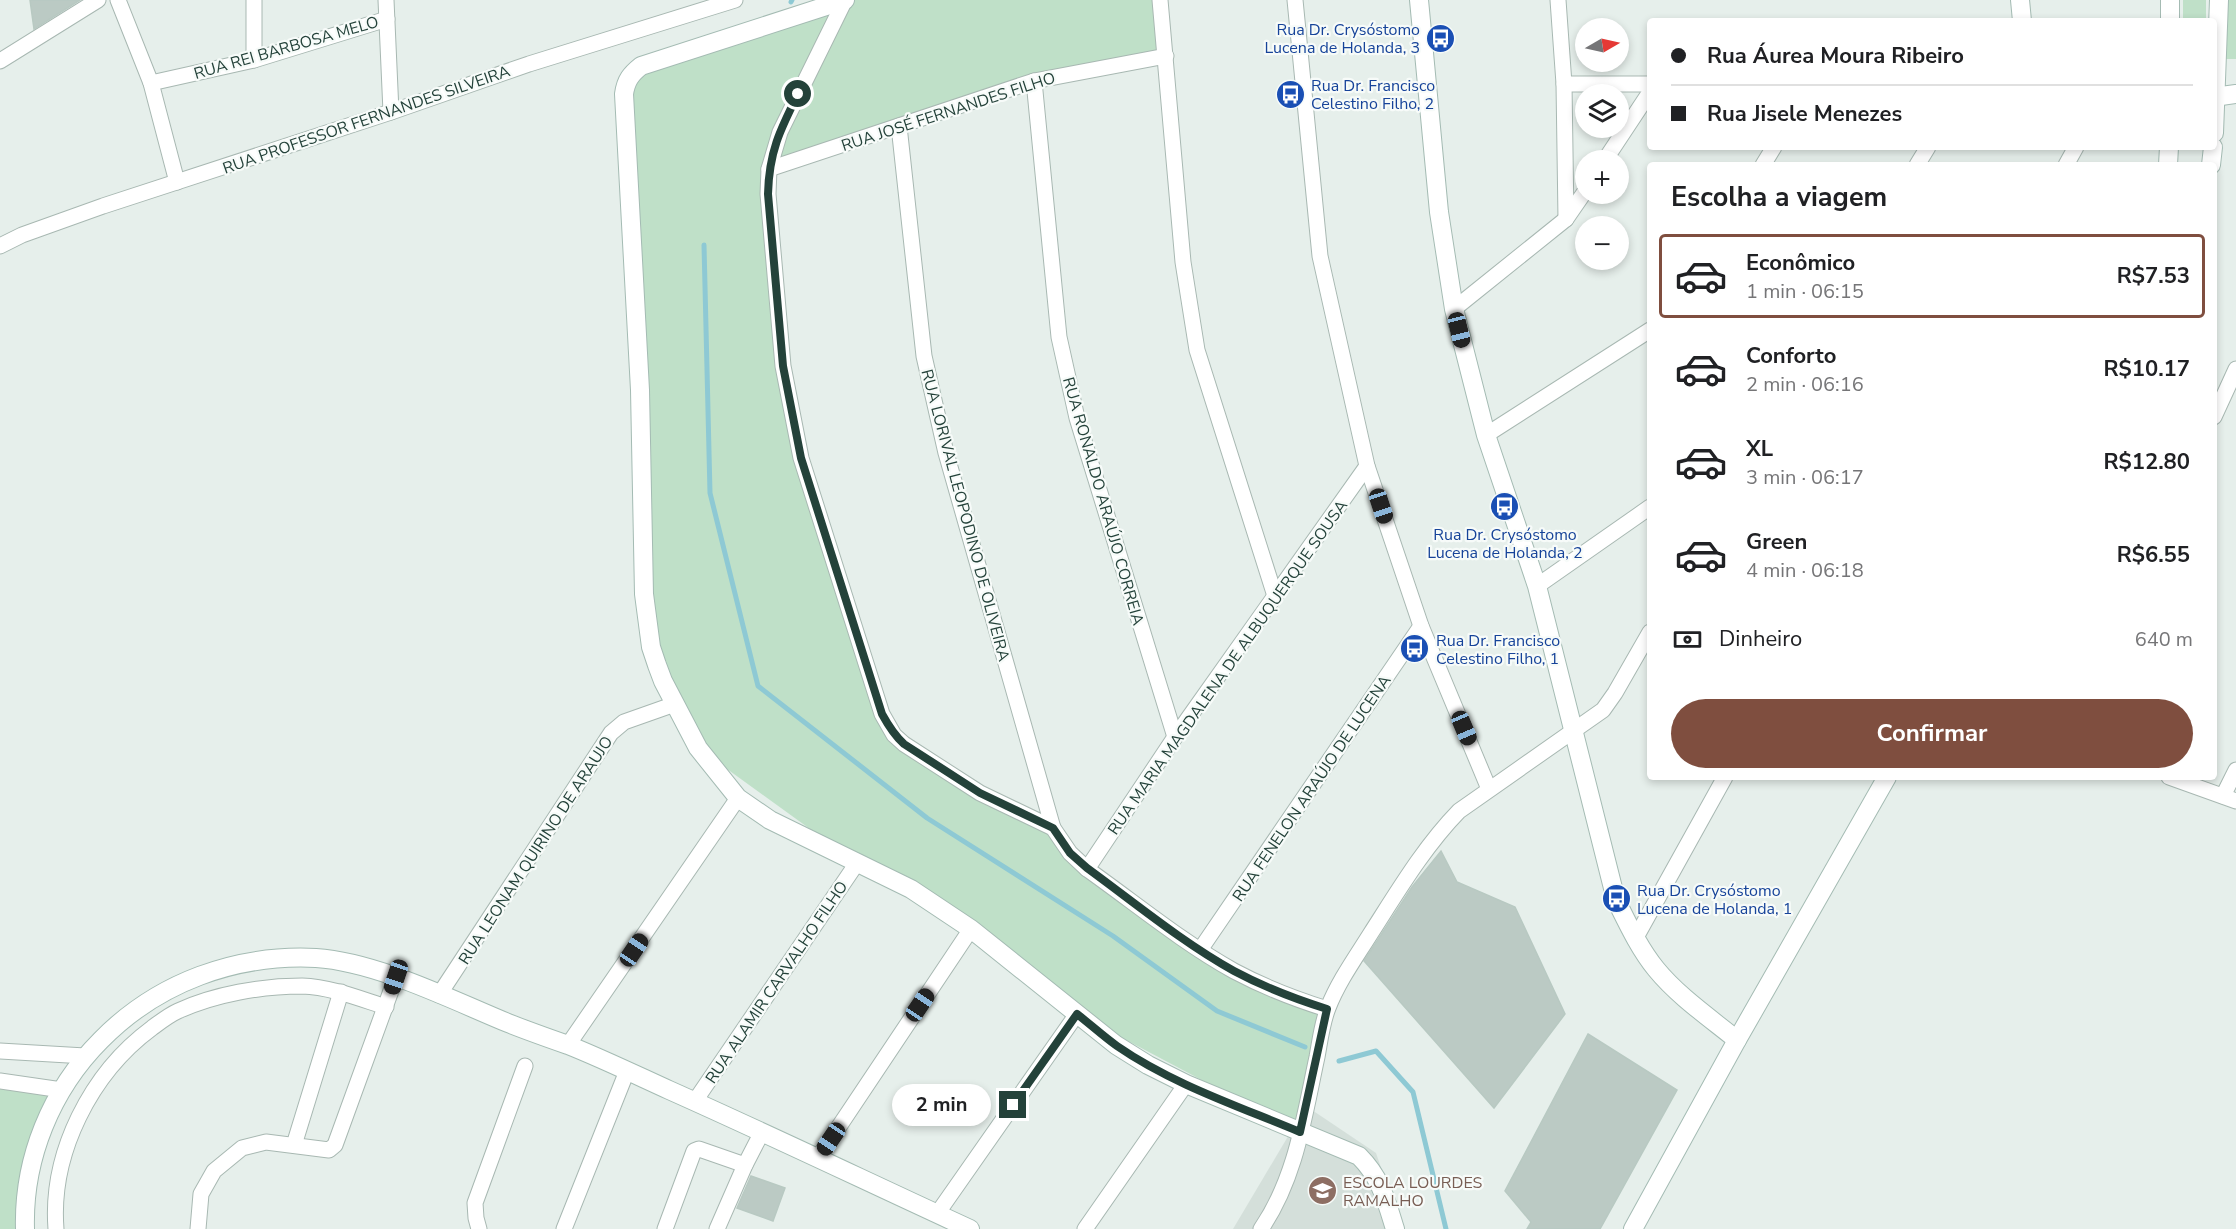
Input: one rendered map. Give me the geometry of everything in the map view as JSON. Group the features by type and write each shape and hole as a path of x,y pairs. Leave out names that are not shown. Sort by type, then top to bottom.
{"street":[{"path":"0,62 98,0"},
{"path":"118,0 151,83 177,182"},
{"path":"254,0 254,60"},
{"path":"386,0 392,112"},
{"name":"RUA PROFESSOR FERNANDES SILVEIRA","path":"0,246 22,235 93,210 392,112 529,64 735,0"},
{"path":"845,0 641,66 632,72 626,82 624,94 640,390 644,594 651,647 663,681 698,748 738,798 770,820 911,889 971,929 1116,1045 1148,1065 1186,1084 1359,1156 1373,1169 1381,1185 1395,1229"},
{"path":"845,0 780,132 769,169 768,194 783,366 801,458 882,714 894,735 904,744 980,793 1053,828 1070,853 1087,868 1200,950 1233,971 1267,988 1327,1009"},
{"path":"1160,0 1183,262 1197,350 1275,596"},
{"path":"1295,0 1320,256 1367,466 1421,626 1489,789"},
{"path":"1419,0 1439,212 1454,309 1486,435 1537,586 1616,900 1635,939 1656,970 1737,1040"},
{"path":"1558,0 1564,84 1566,219"},
{"path":"2020,0 2022,18"},
{"path":"2170,0 2170,18"},
{"path":"2217,48 2219,0"},
{"name":"RUA REI BARBOSA MELO","path":"151,83 254,60 387,19"},
{"name":"RUA JOSÉ FERNANDES FILHO","path":"769,169 1034,81 1166,56"},
{"name":"RUA RONALDO ARAÚJO CORREIA","path":"1034,81 1059,337 1065,367 1077,418 1175,737"},
{"path":"1564,84 1647,84"},
{"path":"2217,97 2236,94"},
{"path":"1612,150 1647,97"},
{"name":"RUA LORIVAL LEOPODINO DE OLIVEIRA","path":"899,126 924,356 946,453 1053,828"},
{"path":"1454,309 1566,219 1576,204"},
{"path":"1486,435 1647,332"},
{"path":"2217,413 2231,397 2236,369"},
{"name":"RUA MARIA MAGDALENA DE ALBUQUERQUE SOUSA","path":"1087,868 1175,737 1367,466"},
{"path":"1537,586 1647,509"},
{"name":"RUA FENELON ARAÚJO DE LUCENA","path":"1200,950 1421,626"},
{"path":"1261,1229 1288,1180 1327,1009 1358,954 1425,851 1459,811 1575,732 1603,710 1647,637"},
{"name":"RUA LEONAM QUIRINO DE ARAUJO","path":"439,995 611,733 624,722 675,704"},
{"path":"2178,780 2230,798 2236,770"},
{"path":"1635,939 1723,780"},
{"path":"1633,1229 1737,1040 1885,780"},
{"path":"568,1045 738,798"},
{"name":"RUA ALAMIR CARVALHO FILHO","path":"695,1101 857,863"},
{"path":"818,1158 971,929"},
{"path":"25,1229 28,1180 41,1132 62,1090 85,1056 119,1022 146,1002 191,979 237,964 268,958 319,958 396,977 534,1034 568,1045 695,1101 970,1229"},
{"path":"198,1229 201,1194 214,1171 242,1148 266,1142 329,1150 335,1145 396,977"},
{"path":"56,1229 55,1216 59,1183 66,1147 76,1120 91,1094 118,1059 137,1039 177,1011 219,997 250,991 302,986 341,992 386,1007"},
{"path":"294,1144 341,992"},
{"path":"937,1214 1077,1014"},
{"path":"0,1051 85,1056"},
{"path":"480,1229 476,1218 475,1203 525,1066"},
{"path":"564,1229 627,1071"},
{"path":"0,1081 62,1090"},
{"path":"1085,1229 1186,1084"},
{"path":"717,1229 762,1132"},
{"path":"665,1229 694,1151 699,1149 745,1165"}],"shaded area":[{"name":"ESCOLA LOURDES RAMALHO","path":"1306,1106 1376,1153 1402,1229 1233,1229"}],"green space":[{"path":"845,0 1160,0 1166,56 1034,81 773,168 768,194 801,458 882,714 904,744 1053,828 1087,869 1200,950 1327,1009 1300,1132 1077,1014 971,929 857,863 698,748 646,611 632,72"},
{"path":"2183,0 2206,0 2206,18 2183,18"},
{"path":"2227,0 2236,0 2236,59 2225,59"},
{"path":"0,1088 62,1090 41,1132 25,1229 0,1229"}],"building":[{"path":"30,0 80,0 34,29"},
{"path":"1441,851 1457,882 1515,907 1565,1014 1494,1108 1364,961 1412,887"},
{"path":"1588,1034 1677,1090 1600,1229 1527,1229 1531,1222 1505,1191"},
{"path":"751,1176 785,1188 773,1221 737,1208"}],"waterway":[{"path":"704,245 710,493 758,686 927,818 1113,936 1217,1011 1305,1047"},
{"path":"1339,1061 1376,1051 1413,1092 1446,1229"}],"place":[{"name":"Rua Dr. Crysóstomo Lucena de Holanda, 3","path":"1441,38"},
{"name":"Rua Dr. Francisco Celestino Filho, 2","path":"1290,94"},
{"name":"Rua Dr. Crysóstomo Lucena de Holanda, 2","path":"1505,506"},
{"name":"Rua Dr. Francisco Celestino Filho, 1","path":"1415,649"},
{"name":"Rua Dr. Crysóstomo Lucena de Holanda, 1","path":"1616,899"},
{"name":"ESCOLA LOURDES RAMALHO","path":"1322,1191"}],"route":[{"path":"798,94 780,132 769,169 768,194 783,366 801,458 882,714 888,726 904,744 980,793 1053,828 1070,853 1087,868 1200,950 1233,971 1267,988 1327,1009 1300,1132 1186,1084 1148,1065 1116,1045 1077,1014 1013,1105"}]}
